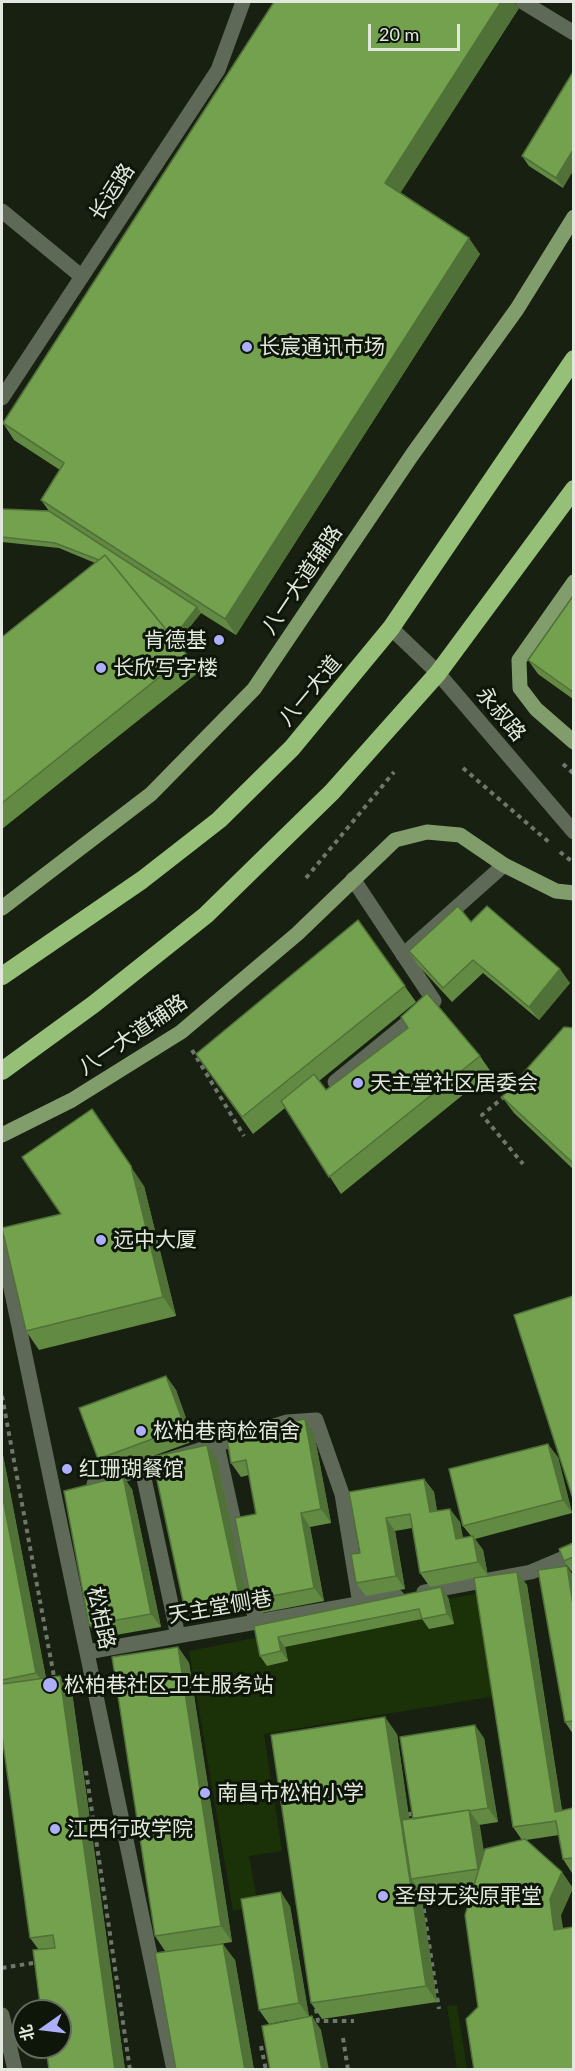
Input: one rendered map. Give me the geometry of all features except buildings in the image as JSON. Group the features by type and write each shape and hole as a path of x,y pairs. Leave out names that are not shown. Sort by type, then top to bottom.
{"highway":[{"name":"八一大道","path":"2,976 142,880 219,820 292,748 391,628 573,359"},
{"path":"2,1071 93,1004 206,915 332,792 438,673 573,489"}],"main road":[{"name":"八一大道辅路","path":"2,908 151,794 254,689 412,455 517,309 573,217"},
{"path":"573,582 519,660 520,688 536,709 573,742"},
{"name":"八一大道辅路","path":"2,1135 72,1100 181,1032 297,934 394,840 427,832 460,835 504,865 556,891 573,893"}],"street":[{"name":"长运路","path":"2,398 218,70 243,2"},
{"path":"523,2 573,33"},
{"path":"2,211 81,276"},
{"name":"永叔路","path":"391,628 438,673 573,832"},
{"path":"403,955 504,865"},
{"path":"335,1082 434,1001 353,879"},
{"name":"松柏路","path":"2,1245 65,1494 87,1652 174,2070"},
{"path":"65,1494 288,1422 316,1420 342,1494 360,1604"},
{"path":"217,1445 256,1622"},
{"path":"142,1469 178,1636"},
{"name":"天主堂侧巷","path":"87,1652 531,1572 569,1556"},
{"path":"2,2015 15,2070"}],"path":[{"path":"463,768 573,863"},
{"path":"306,878 394,772"},
{"path":"181,1032 244,1136"},
{"path":"507,1094 482,1115 523,1164"},
{"path":"2,1396 55,1685 72,1686 73,1688 94,1685"},
{"path":"85,1768 130,2070"},
{"path":"409,1812 412,1835"},
{"path":"419,1881 439,2008"},
{"path":"106,1952 113,1951"},
{"path":"2,1968 46,1961"},
{"path":"315,1998 318,2020 354,2021"},
{"path":"343,2038 348,2070"},
{"path":"261,2046 266,2070"}],"green space":[{"path":"479,1593 496,1696 264,1734 282,1851 249,1856 258,1906 233,1911 189,1651"},
{"path":"457,2005 467,2069 457,2069 447,2006"}],"place":[{"name":"长宸通讯市场","path":"247,347"},
{"name":"肯德基","path":"219,640"},
{"name":"长欣写字楼","path":"101,668"},
{"name":"天主堂社区居委会","path":"358,1083"},
{"name":"远中大厦","path":"101,1240"},
{"name":"松柏巷商检宿舍","path":"141,1431"},
{"name":"红珊瑚餐馆","path":"67,1469"},
{"name":"松柏巷社区卫生服务站","path":"50,1685"},
{"name":"南昌市松柏小学","path":"205,1793"},
{"name":"江西行政学院","path":"55,1829"},
{"name":"圣母无染原罪堂","path":"383,1896"}]}
